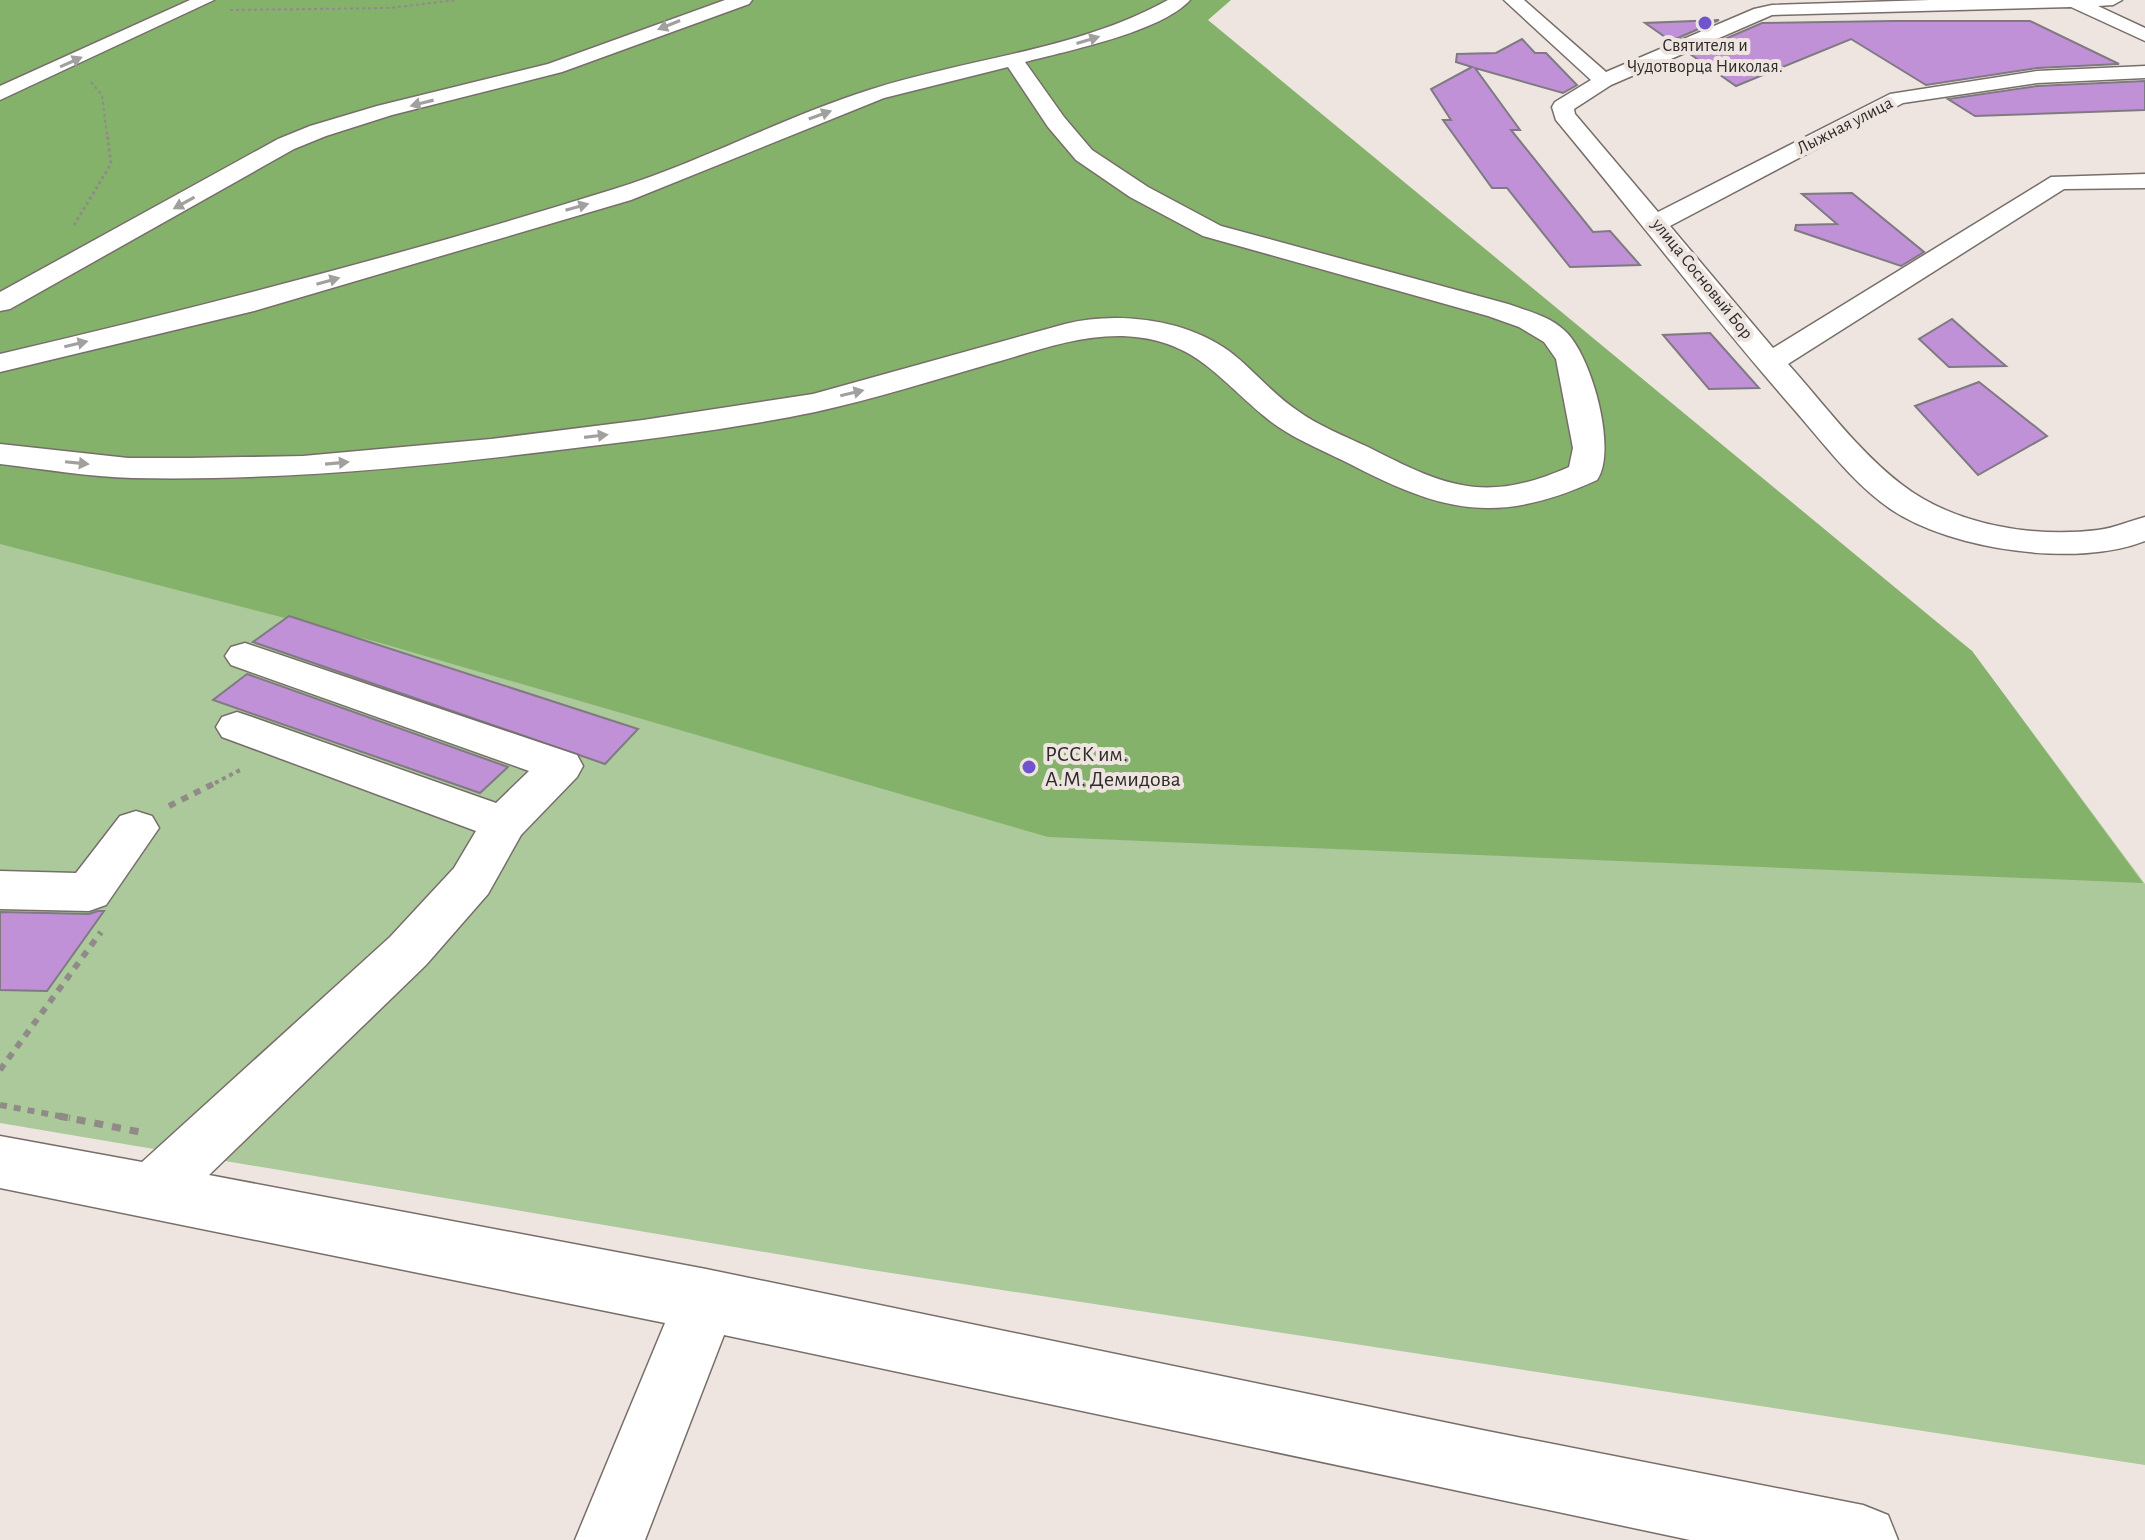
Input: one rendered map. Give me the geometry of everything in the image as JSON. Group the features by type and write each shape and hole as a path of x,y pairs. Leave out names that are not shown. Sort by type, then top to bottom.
{"street":[{"path":"0,94 205,0"},
{"path":"0,303 286,144 324,127 492,86 594,56 693,16 743,0"},
{"path":"0,363 244,305 622,195 877,94 1127,27 1181,0"},
{"path":"1513,0 1604,81 1750,17 1789,8 2113,0"},
{"path":"2074,1 2145,35"},
{"path":"1726,11 1750,17"},
{"path":"0,454 128,468 191,468 303,466 491,449 643,430 813,403 1060,334 1100,327 1172,335 1206,348 1285,417 1395,476 1437,494 1478,500 1517,499 1554,489 1585,473 1590,448 1571,358 1554,336 1529,321 1498,310 1212,231 1139,192 1084,155 1056,122 1013,60"},
{"name":"Лыжная улица","path":"1657,223 1897,98 2037,77 2145,72"},
{"name":"улица Сосновый Бор","path":"1604,81 1563,107 1564,115 1657,223 1769,363 1881,485 1925,514 1989,532 2055,543 2097,543 2145,528"},
{"path":"1769,363 2059,182 2145,181"},
{"path":"150,1193 408,951 471,881 504,823 561,766 245,656"},
{"path":"237,727 504,823"},
{"path":"0,890 89,892 136,828"},
{"path":"0,1162 706,1300 1466,1461 1863,1540"},
{"path":"610,1540 706,1300"}],"path":[{"path":"173,16 225,10 389,8 457,0"},
{"path":"37,283 111,164 102,95 75,61"},
{"path":"136,828 173,804 290,746"},
{"path":"0,1070 102,930"},
{"path":"0,1105 202,1145"}],"green space":[{"name":"РССК им. А.М. Демидова","path":"0,0 1676,427 1972,651 2145,884 2145,1465 865,1269 0,1123"},
{"path":"0,0 1231,0 1208,20 1972,651 2143,883 1048,837 377,642 0,544"}],"building":[{"path":"1719,20 1671,41 1645,23"},
{"path":"2030,21 2119,64 2037,68 1926,85 1851,39 1736,86 1690,54 1762,23"},
{"path":"1522,39 1535,53 1546,53 1577,85 1563,93 1475,68 1520,130 1511,130 1593,232 1610,231 1640,265 1570,267 1507,188 1492,188 1443,120 1451,120 1431,89 1472,67 1456,62 1457,54 1496,53"},
{"path":"2145,81 2145,110 1975,116 1948,99 2037,86"},
{"path":"1852,193 1924,252 1901,266 1795,230 1796,225 1837,224 1802,194"},
{"path":"1952,319 2006,366 1949,367 1919,339"},
{"path":"1710,333 1759,388 1709,389 1663,335"},
{"path":"1979,382 2047,436 1978,475 1915,406"},
{"path":"289,616 638,729 605,764 253,642"},
{"path":"247,674 508,767 480,793 213,700"},
{"path":"104,911 47,991 0,990 0,912 89,914"}],"place":[{"name":"Святителя и Чудотворца Николая.","path":"1705,23"},
{"name":"РССК им. А.М. Демидова","path":"1029,767"}]}
